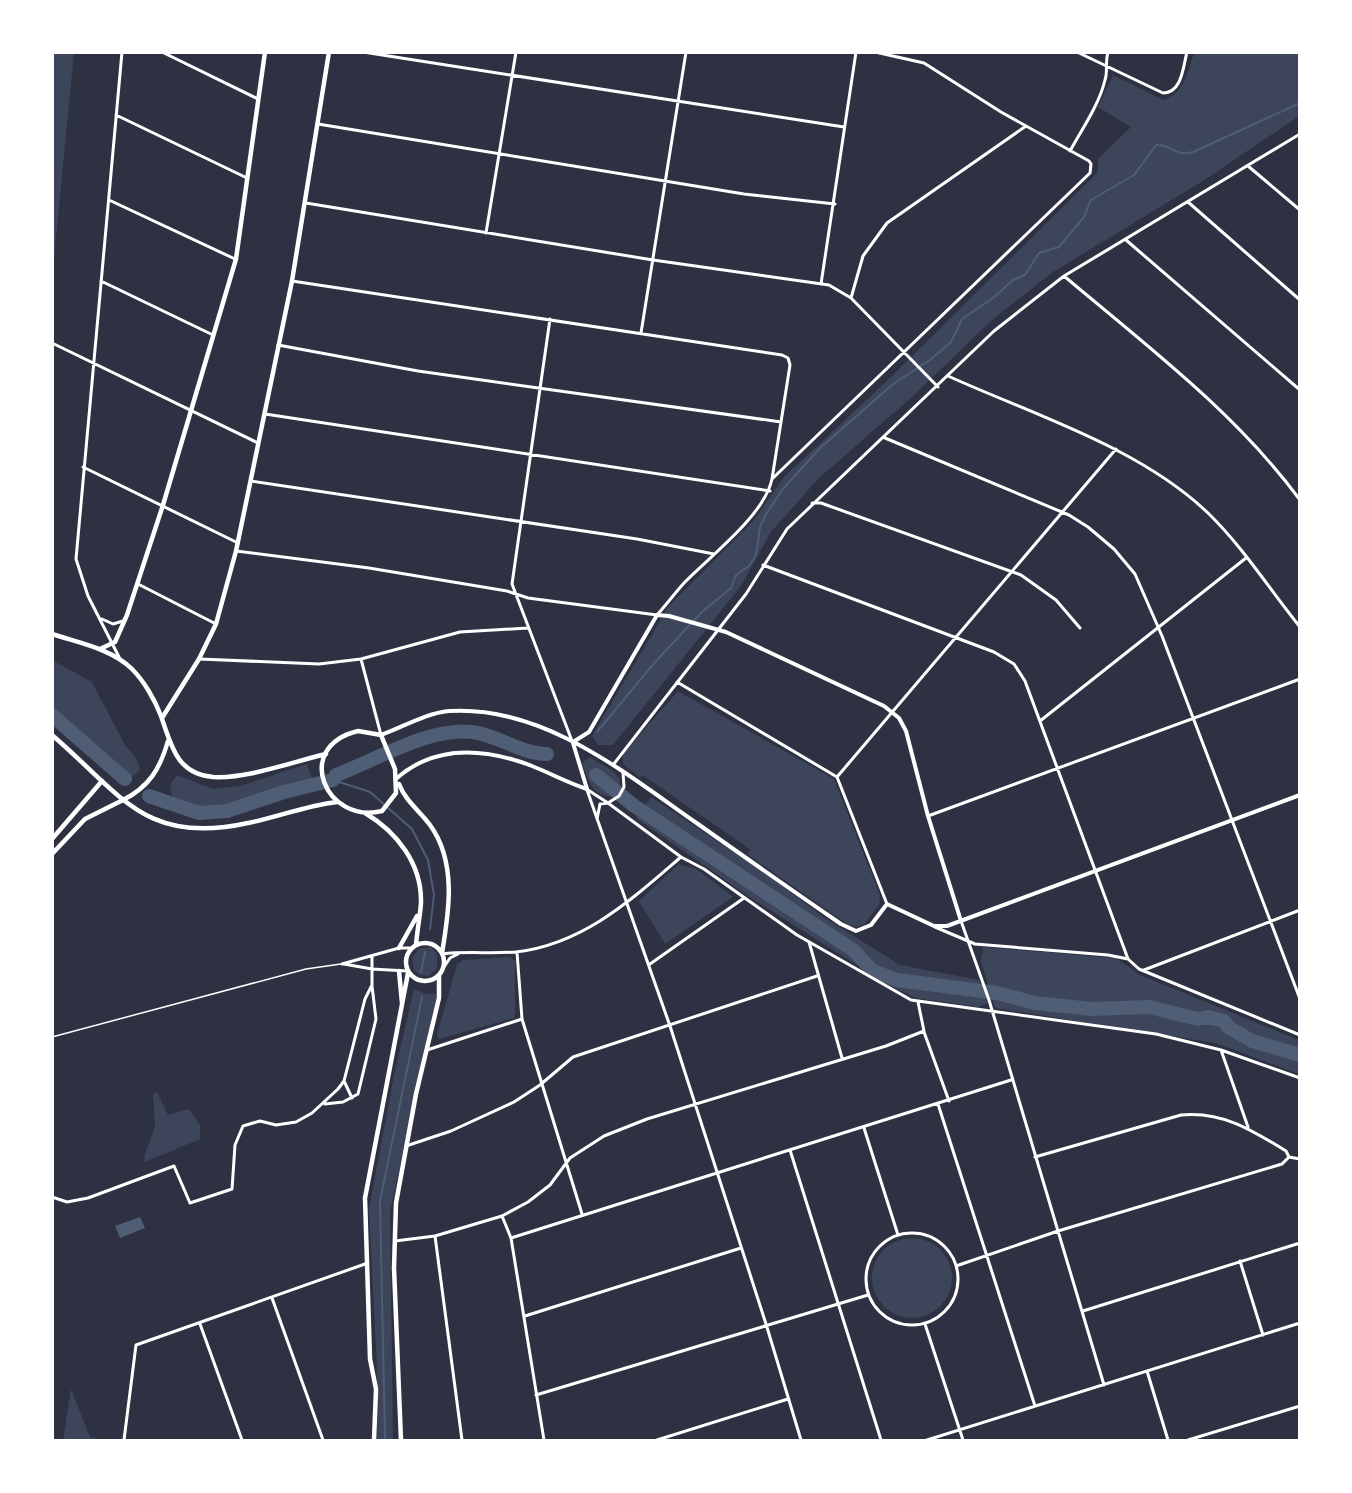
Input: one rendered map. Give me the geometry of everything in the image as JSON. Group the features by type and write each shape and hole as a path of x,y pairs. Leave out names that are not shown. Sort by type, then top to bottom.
{"main road":[{"path":"100,649 112,645 138,584 215,335 236,259 265,52"},
{"path":"162,718 200,659 216,624 236,551 292,280 329,52"},
{"path":"52,634 100,649 120,659 139,678 162,718 168,741 178,761 200,774 211,777 238,775 326,754"},
{"path":"374,1440 376,1389 370,1359 365,1264 365,1198 408,972 406,957 413,946 420,911 419,884 407,852 395,835 363,812 337,802 326,789 321,771 326,754 332,745 358,731 381,735 383,744 393,762 402,792 430,824 442,847 449,882 449,907 442,953 439,998 396,1203 395,1241 401,1440"},
{"path":"52,735 123,800 145,816 161,822 208,830 251,823 294,809 337,802"},
{"path":"52,854 85,819 136,794 150,781 162,759 168,741"},
{"path":"363,812 382,811 393,800 398,787 397,778"},
{"path":"52,839 102,781"},
{"path":"399,948 420,911"},
{"path":"413,946 433,945 442,953"},
{"path":"399,970 402,1006"},
{"path":"408,972 423,982 441,973"}],"street":[{"path":"120,659 82,580 76,559 122,52"},
{"path":"162,52 259,100"},
{"path":"363,52 677,103 844,127"},
{"path":"486,233 516,52"},
{"path":"641,333 686,52"},
{"path":"820,284 835,204 856,52"},
{"path":"772,479 904,355 1090,173 1091,164 924,63 875,52"},
{"path":"1077,52 1163,93 1173,91 1178,85 1187,52"},
{"path":"1070,152 1101,93 1106,78 1104,65 1108,52"},
{"path":"116,115 247,178"},
{"path":"318,124 665,182 835,204"},
{"path":"851,298 863,256 887,223 1026,126"},
{"path":"613,765 751,587 787,529 1002,325 1064,276 1299,134"},
{"path":"1248,166 1299,210"},
{"path":"109,200 236,259"},
{"path":"1188,202 1299,300"},
{"path":"306,203 653,260 820,284 844,292 851,298 910,362 938,387"},
{"path":"1125,240 1299,390"},
{"path":"1064,276 1232,421 1275,466 1299,500"},
{"path":"292,280 641,333 788,358 790,365 770,491 714,554 683,583 657,615 589,732 573,742"},
{"path":"101,281 215,335"},
{"path":"550,319 512,584 573,742 597,819 650,964 801,1440"},
{"path":"52,343 258,443"},
{"path":"278,345 418,371 782,422"},
{"path":"948,376 1116,449 1207,512 1299,627"},
{"path":"265,414 770,491"},
{"path":"885,438 1062,512 1101,537 1130,566 1159,628 1191,718 1299,999"},
{"path":"837,777 891,710 1116,449"},
{"path":"83,467 238,543"},
{"path":"251,481 714,554"},
{"path":"812,503 821,503 1011,571 1032,581 1048,593 1080,628"},
{"path":"236,551 369,568 507,591 516,596 678,618 705,624 891,710 906,731 928,816 989,1000 1011,1080 1104,1385"},
{"path":"1040,722 1246,558"},
{"path":"763,565 956,636 994,652 1014,664 1025,681 1128,959"},
{"path":"138,584 216,624"},
{"path":"100,619 113,624 124,621"},
{"path":"200,659 319,664 361,659 460,632 528,628"},
{"path":"361,659 381,735 425,717 450,711 489,714 518,720 573,742 623,771 848,929 864,930 887,904"},
{"path":"928,816 1299,679"},
{"path":"677,682 837,777 887,904 970,942 986,946 1092,952 1128,959 1144,970 1299,1035"},
{"path":"397,778 422,760 461,751 517,761 587,789 681,857 704,869 809,942 902,996 918,1002 1156,1034 1221,1050 1299,1078"},
{"path":"597,819 600,804 608,803 619,796 624,787 623,771"},
{"path":"934,926 962,921 1299,795"},
{"path":"442,953 517,952 581,933 628,903 681,857"},
{"path":"650,964 744,898"},
{"path":"1144,970 1299,910"},
{"path":"809,942 842,1058"},
{"path":"342,964 413,946"},
{"path":"517,952 522,1019 540,1085 582,1215"},
{"path":"441,973 450,958 460,953"},
{"path":"323,1104 352,1098 358,1094 362,1084 376,1019 372,985 372,956"},
{"path":"342,964 408,972"},
{"path":"406,1147 514,1102 540,1085 573,1057 817,976"},
{"path":"52,1197 67,1202 88,1198 174,1166 190,1203 229,1190 234,1184 237,1137 243,1126 260,1121 284,1125 296,1122 323,1104 344,1082 364,999 372,985"},
{"path":"918,1002 924,1031 949,1101"},
{"path":"427,1050 522,1019"},
{"path":"395,1241 435,1236 502,1216 528,1202 550,1185 566,1168 570,1158 604,1136 924,1031"},
{"path":"1221,1050 1248,1127"},
{"path":"511,1238 1011,1080"},
{"path":"344,1082 352,1098"},
{"path":"938,1104 1035,1406"},
{"path":"1035,1157 1181,1115 1222,1117 1248,1127 1286,1152 1290,1158"},
{"path":"864,1127 898,1235"},
{"path":"790,1150 840,1303 881,1440"},
{"path":"956,1266 1058,1231 1282,1164 1290,1158 1299,1159"},
{"path":"502,1216 511,1238 544,1440"},
{"path":"912,1233 927,1235 940,1242 950,1253 956,1266 958,1281 956,1295 938,1318 925,1324 911,1326 891,1320 875,1307 868,1295 865,1280 867,1265 874,1252 884,1241 898,1235 912,1233"},
{"path":"435,1236 462,1440"},
{"path":"1083,1311 1299,1243"},
{"path":"525,1317 741,1248"},
{"path":"1240,1261 1263,1335"},
{"path":"124,1440 136,1346 365,1264"},
{"path":"536,1395 868,1295"},
{"path":"272,1298 323,1440"},
{"path":"200,1323 242,1440"},
{"path":"927,1440 1299,1323"},
{"path":"925,1324 963,1440"},
{"path":"1147,1371 1168,1440"},
{"path":"657,1440 788,1399"},
{"path":"1188,1440 1299,1406"}],"lane":[{"path":"52,1037 306,969 342,964"}],"shaded area":[{"path":"53,52 74,53 53,269"},
{"path":"1194,53 1299,53 1299,116 1203,181 1053,272 992,320 912,397 818,479 771,532 741,586 613,745 598,745 592,736 668,607 753,521 784,477 893,375 1098,172 1098,159 1131,127 1098,107 1113,75 1163,100 1180,88"},
{"path":"52,660 92,682 125,745 137,759 140,770 122,786 53,726"},
{"path":"678,691 834,779 880,895 879,905 864,925 855,927 847,924 747,854 751,850 644,776 639,777 623,764 623,754"},
{"path":"590,757 613,771 620,779 620,789 612,796 600,794 589,781 582,763"},
{"path":"307,764 313,780 228,806 199,808 172,796 170,785 177,775 213,789 240,786"},
{"path":"651,797 762,871 825,918 900,965 979,980 988,1003 978,1007 916,998 890,986 751,898 636,818"},
{"path":"679,864 698,870 733,897 665,944 639,901"},
{"path":"431,947 437,954 437,968 429,976 420,975 414,970 412,958 418,949"},
{"path":"983,947 1116,958 1140,975 1299,1040 1299,1074 1215,1043 995,1008 981,962"},
{"path":"510,957 516,962 514,1018 439,1039 437,1035 457,964 463,960"},
{"path":"414,989 425,994 437,994 390,1212 393,1440 377,1440 377,1368 369,1209 394,1075"},
{"path":"157,1092 168,1115 189,1109 200,1125 200,1139 145,1162 144,1157 155,1126 153,1094"},
{"path":"140,1217 145,1228 120,1238 115,1226"},
{"path":"912,1238 927,1241 940,1250 949,1263 952,1278 949,1293 940,1306 927,1315 912,1318 897,1315 884,1306 875,1293 872,1278 875,1263 884,1250 897,1241"},
{"path":"71,1389 90,1437 101,1440 63,1440"}],"waterway":[{"path":"597,732 655,662 702,612 731,588 736,575 749,566 756,555 760,527 766,514 783,489 819,449 893,384 930,360 951,342 962,319 993,298 1013,280 1025,275 1039,253 1059,247 1084,217 1091,200 1134,175 1156,145 1166,146 1181,153 1193,152 1300,103"},
{"path":"52,715 125,779"},
{"path":"149,796 199,813 227,811 284,792 333,780 336,775 403,746 438,734 455,732 482,734 528,751 547,754"},
{"path":"596,775 633,805 853,950 873,971 897,980 997,993 1035,1003 1092,1009 1149,1007 1198,1019 1208,1017 1224,1021 1228,1027 1252,1041 1300,1055"},
{"path":"333,780 370,792 412,829 428,860 434,895 430,929"},
{"path":"421,972 425,952"},
{"path":"385,1440 380,1201 422,997"}]}
